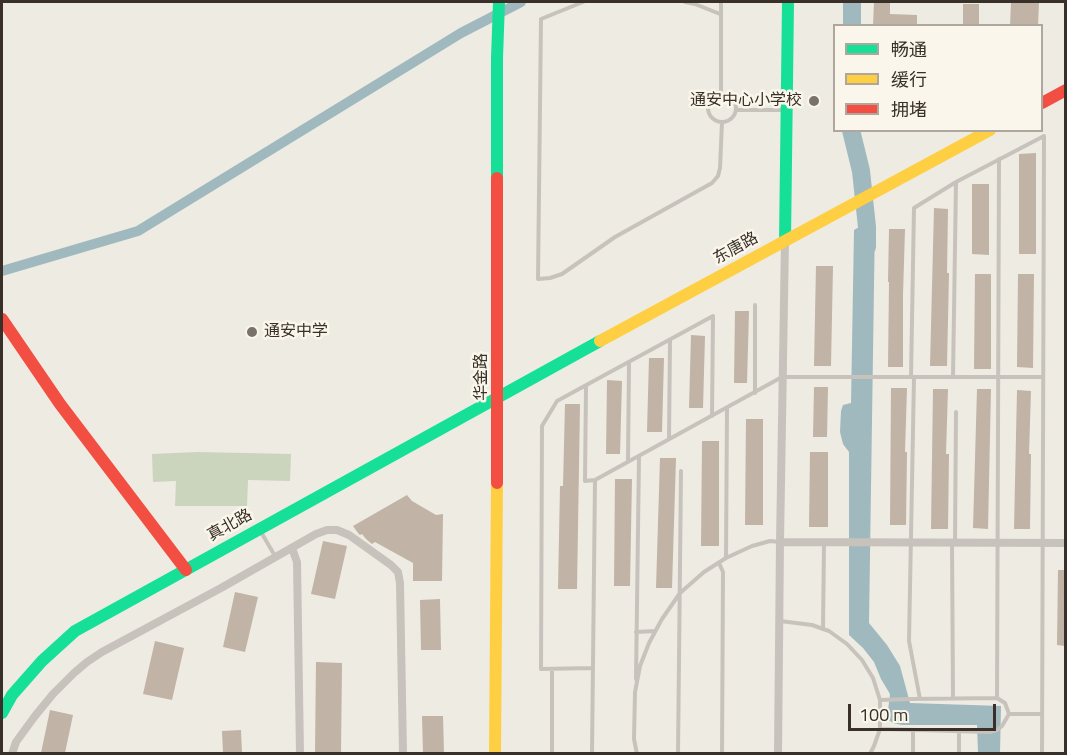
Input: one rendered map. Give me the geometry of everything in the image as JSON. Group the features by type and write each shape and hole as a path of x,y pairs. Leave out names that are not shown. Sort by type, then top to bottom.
{"street":[{"name":"华金路","path":"495,753 499,2"},
{"path":"778,753 788,2"},
{"path":"1043,102 1065,90"},
{"name":"东唐路","path":"498,397 986,132"},
{"path":"2,319 60,404 186,570"},
{"name":"真北路","path":"2,713 12,695 42,661 75,631 498,397"},
{"path":"12,753 16,742 53,694 87,662 327,530 337,530 349,535 398,572 403,753"},
{"path":"780,542 1065,543"},
{"path":"292,548 297,562 300,753"}],"lane":[{"path":"583,2 541,19 538,279 562,274 615,237 712,183 718,176 720,168 722,122"},
{"path":"686,2 695,3 720,14"},
{"path":"720,94 721,2"},
{"path":"720,94 730,96 736,110 731,119 722,122 713,119 708,110 710,101 720,94"},
{"path":"736,110 786,110"},
{"path":"920,699 909,641 914,208 956,182 1044,136 1042,753"},
{"path":"997,698 999,159"},
{"path":"953,377 956,182"},
{"path":"754,305 755,393"},
{"path":"592,668 541,669 542,426 557,401 713,316 712,416"},
{"path":"669,439 670,340"},
{"path":"628,462 629,363"},
{"path":"585,387 585,481 595,480 783,377 1044,377"},
{"path":"726,558 727,408"},
{"path":"953,698 956,412"},
{"path":"636,753 634,739 639,456"},
{"path":"678,753 681,471"},
{"path":"592,753 595,480"},
{"path":"259,529 276,557"},
{"path":"635,692 640,666 649,643 680,593 704,572 726,558 752,546 770,541 780,542"},
{"path":"823,629 824,541"},
{"path":"719,562 723,572 722,753"},
{"path":"779,621 812,625 829,631 847,644 862,660 873,678 880,700 880,729 870,753"},
{"path":"636,632 656,631"},
{"path":"552,669 552,753"},
{"path":"880,700 997,698 1005,703 1009,714"},
{"path":"1009,714 1042,714"},
{"path":"880,729 990,732 1002,726 1009,714"},
{"path":"913,730 913,753"},
{"path":"959,731 959,753"}],"green space":[{"path":"198,452 291,454 290,481 248,480 247,506 175,506 176,481 153,482 152,454"}],"water":[{"path":"875,218 869,623 900,666 910,703 1001,706 1000,753 978,753 977,725 902,725 887,719 890,694 874,662 849,635 849,452 843,444 840,432 841,411 843,405 851,403 854,230"}],"building":[{"path":"874,2 890,2 890,14 917,15 917,24 873,24"},
{"path":"1011,2 1039,2 1038,24 1010,24"},
{"path":"963,4 979,4 979,24 963,24"},
{"path":"1036,153 1036,254 1019,254 1019,154"},
{"path":"972,184 989,184 989,255 972,254"},
{"path":"934,208 948,209 947,366 930,366"},
{"path":"889,229 905,229 903,367 888,367"},
{"path":"816,266 833,266 831,366 814,366"},
{"path":"975,274 991,274 991,369 974,369"},
{"path":"1018,274 1034,274 1033,368 1017,367"},
{"path":"735,311 749,311 747,383 734,383"},
{"path":"691,335 705,336 703,408 689,408"},
{"path":"649,358 664,358 662,432 647,432"},
{"path":"607,380 622,381 620,454 606,454"},
{"path":"814,387 828,387 827,437 813,437"},
{"path":"891,388 907,388 906,525 890,525"},
{"path":"933,389 948,389 946,454 949,454 948,529 931,529"},
{"path":"977,389 991,389 988,529 973,528"},
{"path":"1017,390 1031,391 1030,529 1014,529"},
{"path":"565,404 580,404 577,589 558,589 560,486 563,486"},
{"path":"746,419 763,419 763,525 745,525"},
{"path":"702,441 719,441 719,546 701,546"},
{"path":"810,452 828,452 828,527 809,527"},
{"path":"660,458 676,458 672,588 656,588"},
{"path":"615,479 632,479 630,586 614,586"},
{"path":"407,495 412,501 436,515 443,514 442,581 413,581 413,563 375,542 372,544 353,526"},
{"path":"323,541 347,546 335,599 311,594"},
{"path":"1058,570 1065,570 1065,646 1057,645"},
{"path":"235,592 258,597 245,652 223,647"},
{"path":"440,599 441,650 421,650 420,600"},
{"path":"155,641 184,648 172,700 143,694"},
{"path":"316,662 342,663 341,753 315,753"},
{"path":"50,710 73,715 65,753 41,753"},
{"path":"422,716 443,716 444,753 423,753"},
{"path":"241,730 242,753 223,753 222,731"}],"waterway":[{"path":"2,271 138,231 461,33 521,2"},
{"path":"852,2 852,24"},
{"path":"851,132 861,171 867,247"}],"traffic: fast":[{"path":"497,178 499,2"},
{"path":"785,241 788,2"},
{"path":"2,713 12,695 42,661 75,631 600,341"}],"traffic: slow":[{"path":"600,341 986,132"},
{"path":"495,754 497,483"}],"traffic: jam":[{"path":"1043,102 1066,90"},
{"path":"497,178 497,483"},
{"path":"2,319 60,404 186,570"}],"place":[{"name":"通安中心小学校","path":"814,101"},
{"name":"通安中学","path":"252,332"}]}
